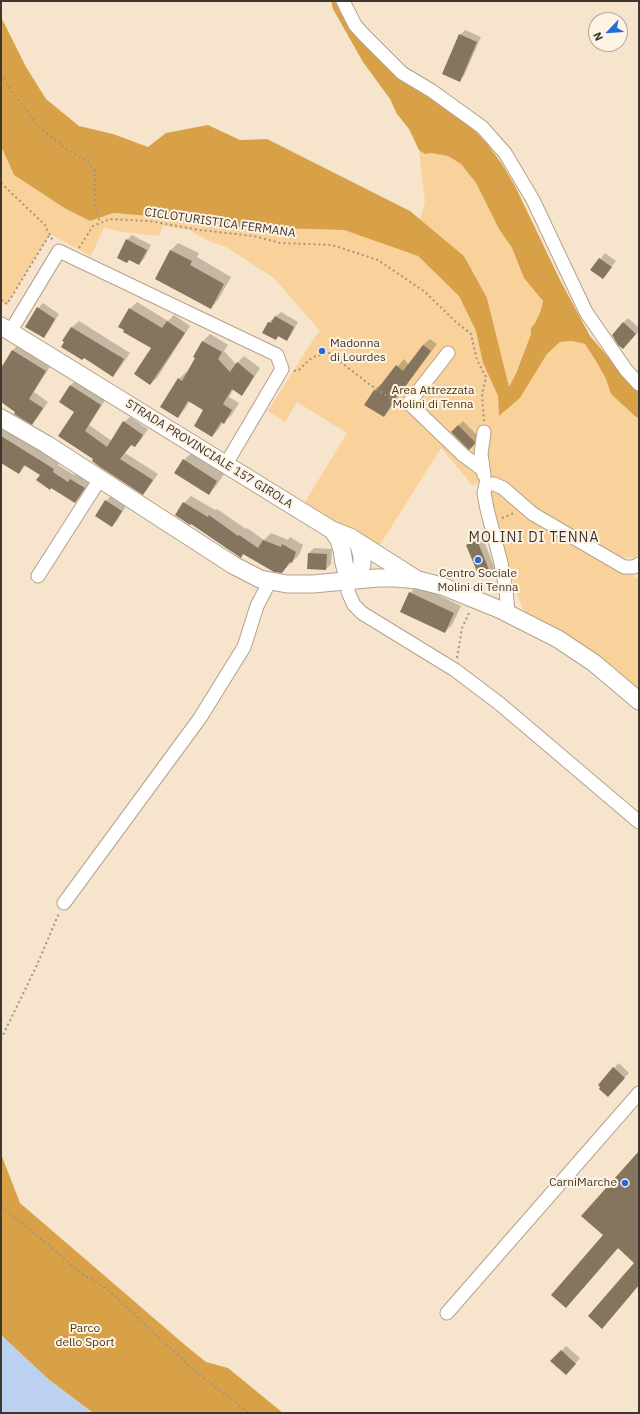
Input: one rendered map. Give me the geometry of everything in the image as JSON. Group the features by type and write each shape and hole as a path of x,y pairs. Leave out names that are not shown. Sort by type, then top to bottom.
{"main road":[{"name":"STRADA PROVINCIALE 157 GIROLA","path":"5,329 332,530 350,537 418,580"},
{"name":"STRADA PROVINCIALE 157 GIROLA","path":"1,418 46,444 233,565 260,579 287,584 313,584 377,578 396,578 418,580 442,586 508,613 564,643 594,663 639,701"},
{"path":"332,530 339,540 349,581 359,573 362,565 362,556 358,542"}],"street":[{"path":"343,1 356,25 364,35 402,73 432,91 482,127 505,154 534,200 586,312 626,370 639,384"},
{"path":"5,329 59,251 277,355 282,369 226,464"},
{"path":"448,353 409,403 463,455 482,469"},
{"path":"484,432 481,454 482,469 486,484 484,493 491,529 501,564 506,590 508,613"},
{"path":"38,576 100,479"},
{"path":"486,484 494,484 503,488 533,514 624,567 634,567 639,564"},
{"path":"64,903 200,718 244,647 257,606 270,581"},
{"path":"349,581 348,592 354,605 362,613 455,670 500,704 639,822"},
{"path":"447,1313 639,1093"}],"path":[{"path":"1,74 13,93 39,127 66,149 87,161 95,171 95,204 100,223 93,226 73,258"},
{"path":"1,183 45,225 59,251"},
{"name":"CICLOTURISTICA FERMANA","path":"100,223 110,219 149,221 200,230 254,236 280,243 332,245 378,260 425,292 456,322 471,334 477,360 486,377 482,394 484,432"},
{"path":"1,300 7,304 50,234"},
{"path":"282,369 295,372 314,357 329,353 368,384 397,403 409,403"},
{"path":"491,529 498,520 520,511 533,514"},
{"path":"455,670 462,628 476,599"},
{"path":"1,1039 37,965 64,903"},
{"path":"1,1207 28,1227 84,1276 106,1289 195,1371 248,1413"}],"green space":[{"path":"331,1 335,1 342,15 357,36 414,87 470,126 485,141 502,164 515,186 560,280 590,336 639,393 639,418 611,394 606,379 585,344 572,341 560,342 547,354 520,398 499,416 498,396 483,363 476,331 459,296 418,256 344,230 208,226 161,217 113,213 90,221 66,209 14,175 1,146 1,17 26,67 46,99 79,126 113,134 148,147 166,133 208,125 240,140 267,139 410,211 464,256 487,298 509,387 531,334 531,328 541,310 543,301 524,278 512,248 499,229 476,183 461,164 448,156 431,153 425,154 419,150 409,129 397,114 390,99 363,62 333,9"},
{"name":"Area Attrezzata Molini di Tenna","path":"1,146 14,175 66,209 90,221 113,213 161,217 208,226 344,230 418,256 459,296 476,331 483,363 498,396 499,416 520,398 547,354 560,342 572,341 585,344 606,379 611,394 639,418 639,554 635,557 623,558 530,507 491,479 490,476 473,486 441,448 378,548 305,502 347,433 297,402 285,422 268,411 314,338 320,331 274,278 226,247 209,241 189,230 163,226 159,236 123,232 104,228 91,256 50,234 7,305 1,302"},
{"path":"419,150 425,154 431,153 448,156 461,164 476,183 499,229 512,248 524,278 543,301 541,310 531,328 531,334 509,388 487,298 464,256 420,219 425,202"},
{"path":"492,487 639,579 639,693 523,609 498,535 490,504 490,488"},
{"name":"Parco dello Sport","path":"1,1154 20,1203 206,1362 228,1368 283,1413 93,1413 48,1379 1,1335"}],"water":[{"path":"1,1335 48,1379 92,1413 1,1413"}],"building":[{"path":"459,34 477,42 460,82 442,74"},
{"path":"126,239 147,250 139,265 129,260 127,263 117,258"},
{"path":"170,250 192,261 190,265 224,284 211,309 155,279"},
{"path":"599,258 612,267 603,279 590,270"},
{"path":"37,307 55,319 44,338 25,327"},
{"path":"129,308 162,328 167,321 185,333 150,385 134,374 151,348 123,332 124,330 118,327"},
{"path":"275,316 294,327 287,341 278,336 276,340 262,333 268,322 271,323"},
{"path":"623,322 636,334 623,349 618,345 612,335"},
{"path":"71,327 124,359 113,377 84,358 82,360 61,347 64,342 62,341"},
{"path":"202,341 222,352 218,359 230,372 237,362 254,376 242,396 232,389 223,404 232,410 224,424 221,422 212,437 194,426 203,410 188,401 178,418 160,407 178,378 182,381 195,358 193,357"},
{"path":"423,345 431,351 399,395 398,394 384,417 364,405 374,390 376,391 396,365 403,371"},
{"path":"12,350 46,371 29,399 43,408 32,425 14,414 15,412 1,402 1,368"},
{"path":"70,385 101,405 85,431 107,447 123,421 143,435 135,447 131,445 120,459 153,480 143,495 100,467 92,461 93,459 58,436 74,412 59,402"},
{"path":"458,425 475,442 469,450 451,432"},
{"path":"1,436 54,469 53,472 68,482 70,479 85,488 75,503 51,488 50,490 36,480 40,475 24,465 19,474 1,463"},
{"path":"183,459 217,481 209,495 174,473"},
{"path":"105,500 122,511 112,527 95,516"},
{"path":"183,502 208,517 209,515 238,536 239,535 258,548 263,540 281,547 282,544 296,552 292,563 290,562 282,573 274,572 243,554 241,558 175,515"},
{"name":"Centro Sociale Molini di Tenna","path":"477,540 491,575 480,579 466,545"},
{"path":"308,553 327,554 326,570 307,569"},
{"path":"409,592 454,613 445,633 400,612"},
{"path":"613,1067 625,1078 608,1097 599,1089 600,1087 598,1085"},
{"path":"639,1151 639,1285 602,1329 588,1316 634,1263 618,1248 566,1308 551,1295 603,1235 581,1216"},
{"path":"561,1350 576,1364 566,1375 550,1361"}],"place":[{"name":"Madonna di Lourdes","path":"322,351"},
{"name":"Centro Sociale Molini di Tenna","path":"478,560"},
{"name":"CarniMarche","path":"625,1183"}],"district":[{"name":"MOLINI DI TENNA","path":"534,538"}]}
